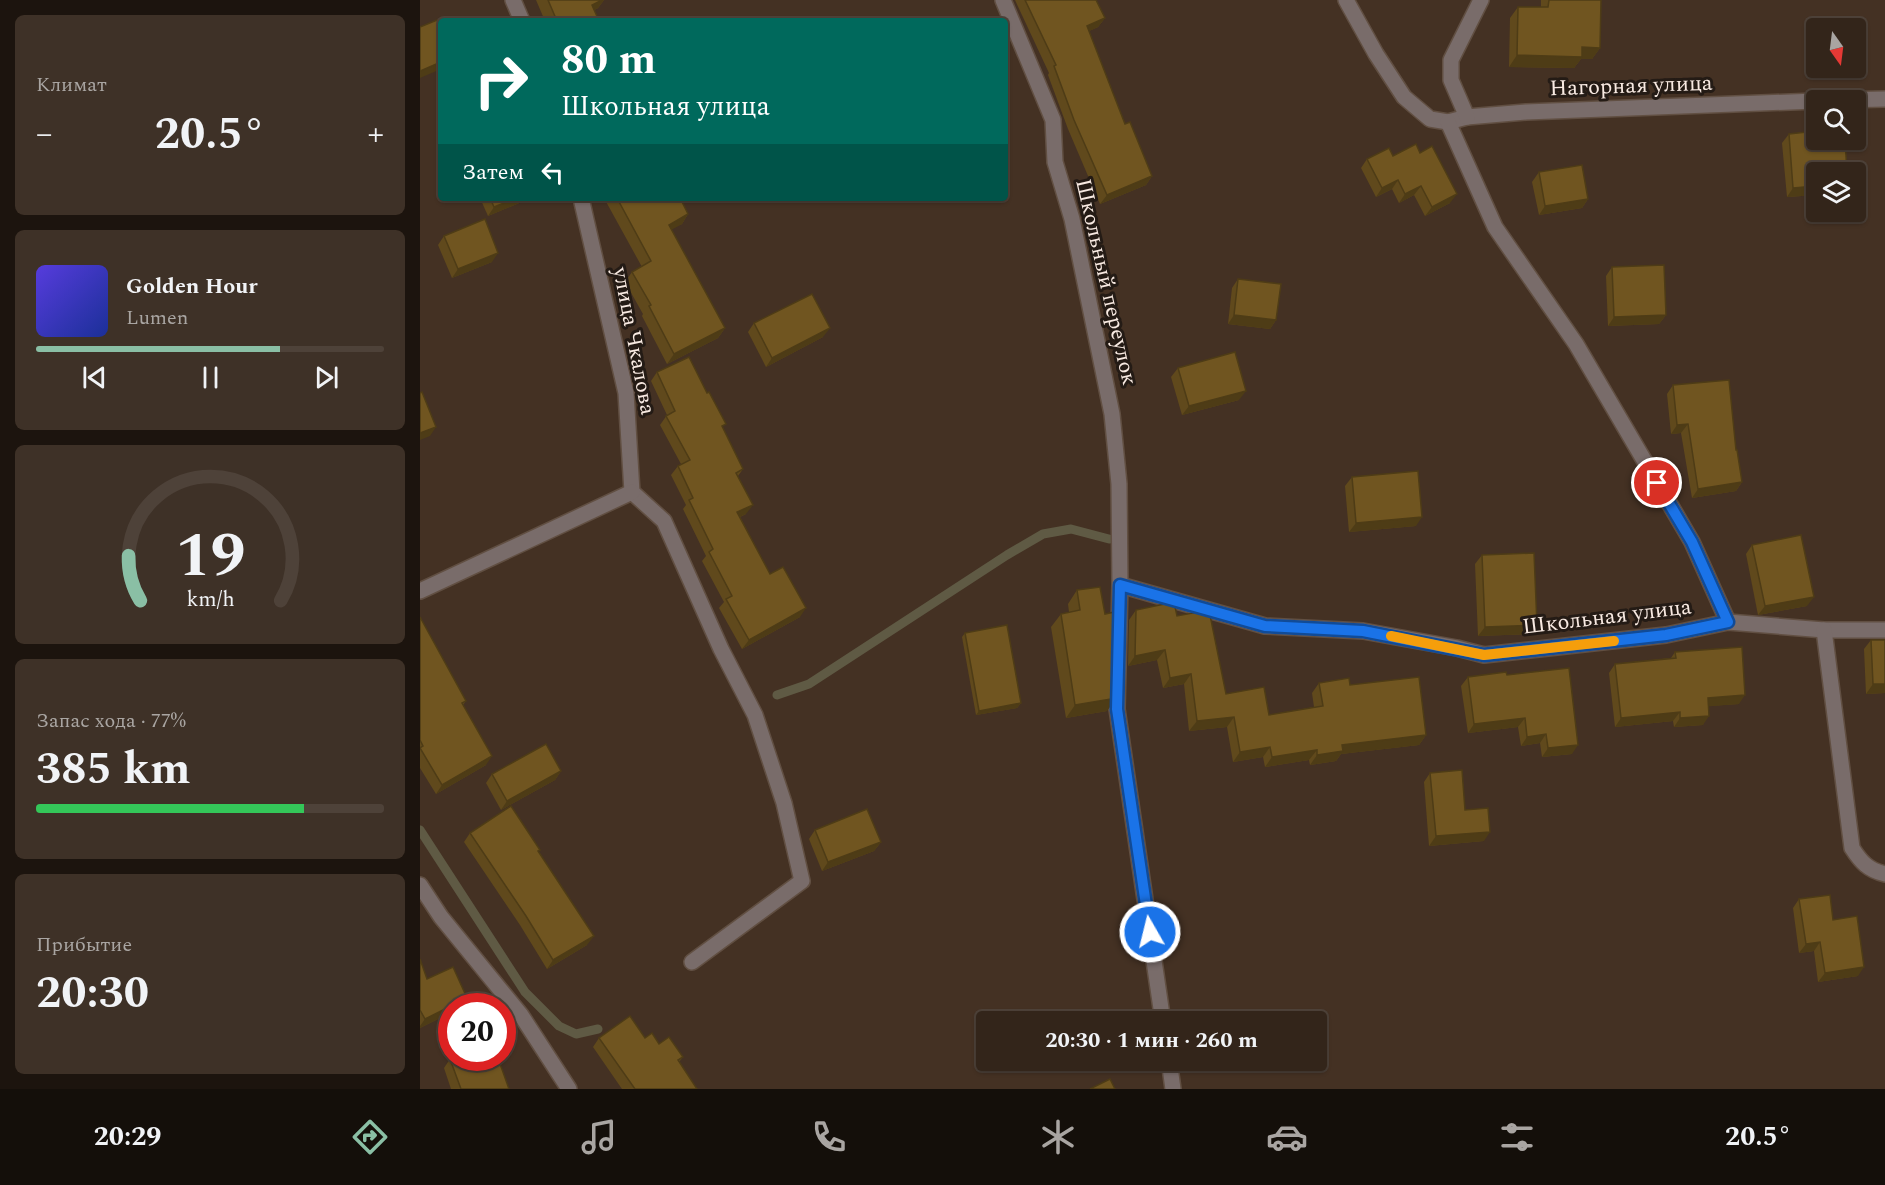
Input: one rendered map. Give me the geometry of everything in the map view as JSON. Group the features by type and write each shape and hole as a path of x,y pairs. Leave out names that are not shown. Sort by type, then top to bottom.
{"street":[{"path":"513,0 521,18"},
{"name":"Школьный переулок","path":"1003,0 1053,120 1055,162 1072,219 1112,414 1119,484 1120,585 1117,709 1161,1011"},
{"path":"1346,0 1404,98 1430,118 1448,123"},
{"path":"1467,117 1451,80 1450,60 1481,0"},
{"path":"1866,99 1885,99"},
{"name":"Нагорная улица","path":"1448,123 1467,117 1526,112 1806,101"},
{"name":"Школьная улица","path":"1120,585 1265,626 1363,631 1484,655 1666,635 1728,622 1692,542 1599,384 1575,344 1495,227 1448,123"},
{"name":"улица Чкалова","path":"582,201 626,393 632,492"},
{"path":"420,591 632,492 664,521 721,649 755,715 784,803 802,881 692,962"},
{"path":"1728,622 1824,630 1885,630"},
{"path":"1824,630 1852,848 1861,862 1885,874"},
{"path":"420,885 441,917 520,1015 569,1089"},
{"path":"1171,1071 1173,1089"}],"building":[{"path":"548,0 602,0 592,5 598,18 556,18"},
{"path":"1025,0 1096,0 1105,18 1087,26 1125,124 1130,122 1152,176 1107,195 1074,120 1054,66 1056,65"},
{"path":"1549,0 1601,0 1600,48 1582,47 1582,57 1517,55 1518,7 1548,7"},
{"path":"437,20 438,22 438,63 420,71 420,27"},
{"path":"1806,132 1806,150 1846,150 1846,162 1806,162 1806,187 1793,188 1789,134"},
{"path":"1416,144 1420,153 1432,146 1457,194 1432,207 1421,186 1405,194 1398,180 1382,188 1367,159 1389,148 1393,156"},
{"path":"1582,165 1588,199 1545,206 1539,172"},
{"path":"491,201 509,201 494,207"},
{"path":"619,201 682,201 688,214 669,225 725,328 674,354 649,306 651,305 632,272 651,261"},
{"path":"485,219 498,253 458,269 444,236"},
{"path":"1664,265 1666,315 1614,317 1612,267"},
{"path":"1238,279 1281,284 1276,320 1234,315"},
{"path":"812,294 830,328 772,358 754,323"},
{"path":"1235,352 1246,391 1189,406 1178,368"},
{"path":"689,357 726,424 722,426 743,469 736,473 753,505 737,512 770,574 783,567 806,608 749,640 726,599 732,596 709,552 713,549 689,500 693,498 678,466 690,460 666,416 675,411 657,372"},
{"path":"1729,380 1736,450 1742,482 1698,489 1688,424 1677,425 1673,385"},
{"path":"422,392 436,427 420,433 420,393"},
{"path":"1418,471 1422,517 1356,523 1352,477"},
{"path":"1801,535 1814,597 1765,606 1752,545"},
{"path":"1534,553 1537,625 1485,627 1482,555"},
{"path":"1100,587 1105,614 1119,611 1117,658 1112,659 1117,698 1075,705 1061,614 1080,610 1077,590"},
{"path":"1174,602 1177,616 1209,610 1226,694 1264,687 1269,715 1323,706 1319,683 1349,678 1350,685 1419,677 1426,735 1342,745 1343,751 1317,755 1317,750 1272,757 1270,747 1240,752 1234,717 1197,721 1191,674 1170,678 1165,650 1135,656 1136,610"},
{"path":"420,617 466,701 462,703 492,756 442,785 420,748 423,746 420,740"},
{"path":"1007,625 1021,703 979,711 965,633"},
{"path":"1871,640 1885,640 1885,684 1873,684"},
{"path":"1742,647 1745,695 1708,698 1709,716 1680,718 1680,712 1621,718 1615,664 1676,658 1675,652"},
{"path":"1569,668 1578,745 1548,748 1546,734 1527,737 1525,718 1474,724 1468,677"},
{"path":"546,744 561,771 507,801 492,774"},
{"path":"1462,770 1465,810 1488,808 1490,832 1436,836 1430,773"},
{"path":"511,806 594,936 553,960 470,833"},
{"path":"867,809 881,842 828,862 815,830"},
{"path":"1830,895 1833,920 1857,916 1864,967 1825,973 1820,942 1806,944 1799,899"},
{"path":"420,959 427,979 453,967 465,993 438,993 438,1012 425,1019 420,1010"},
{"path":"630,1016 645,1038 652,1033 659,1044 669,1037 683,1057 678,1060 697,1089 635,1089 599,1038"},
{"path":"454,1071 503,1071 509,1089 461,1089"},
{"path":"1110,1079 1115,1089 1090,1089"}],"waterway":[{"path":"777,695 809,684 1043,534 1071,529 1109,539"},
{"path":"420,830 525,992 559,1026 576,1034 598,1029"}],"slow traffic":[{"path":"1391,636 1484,655 1614,641"}],"route":[{"path":"1150,932 1117,709 1120,585 1265,626 1363,631 1484,655 1666,635 1728,622 1692,542 1657,483"}]}
